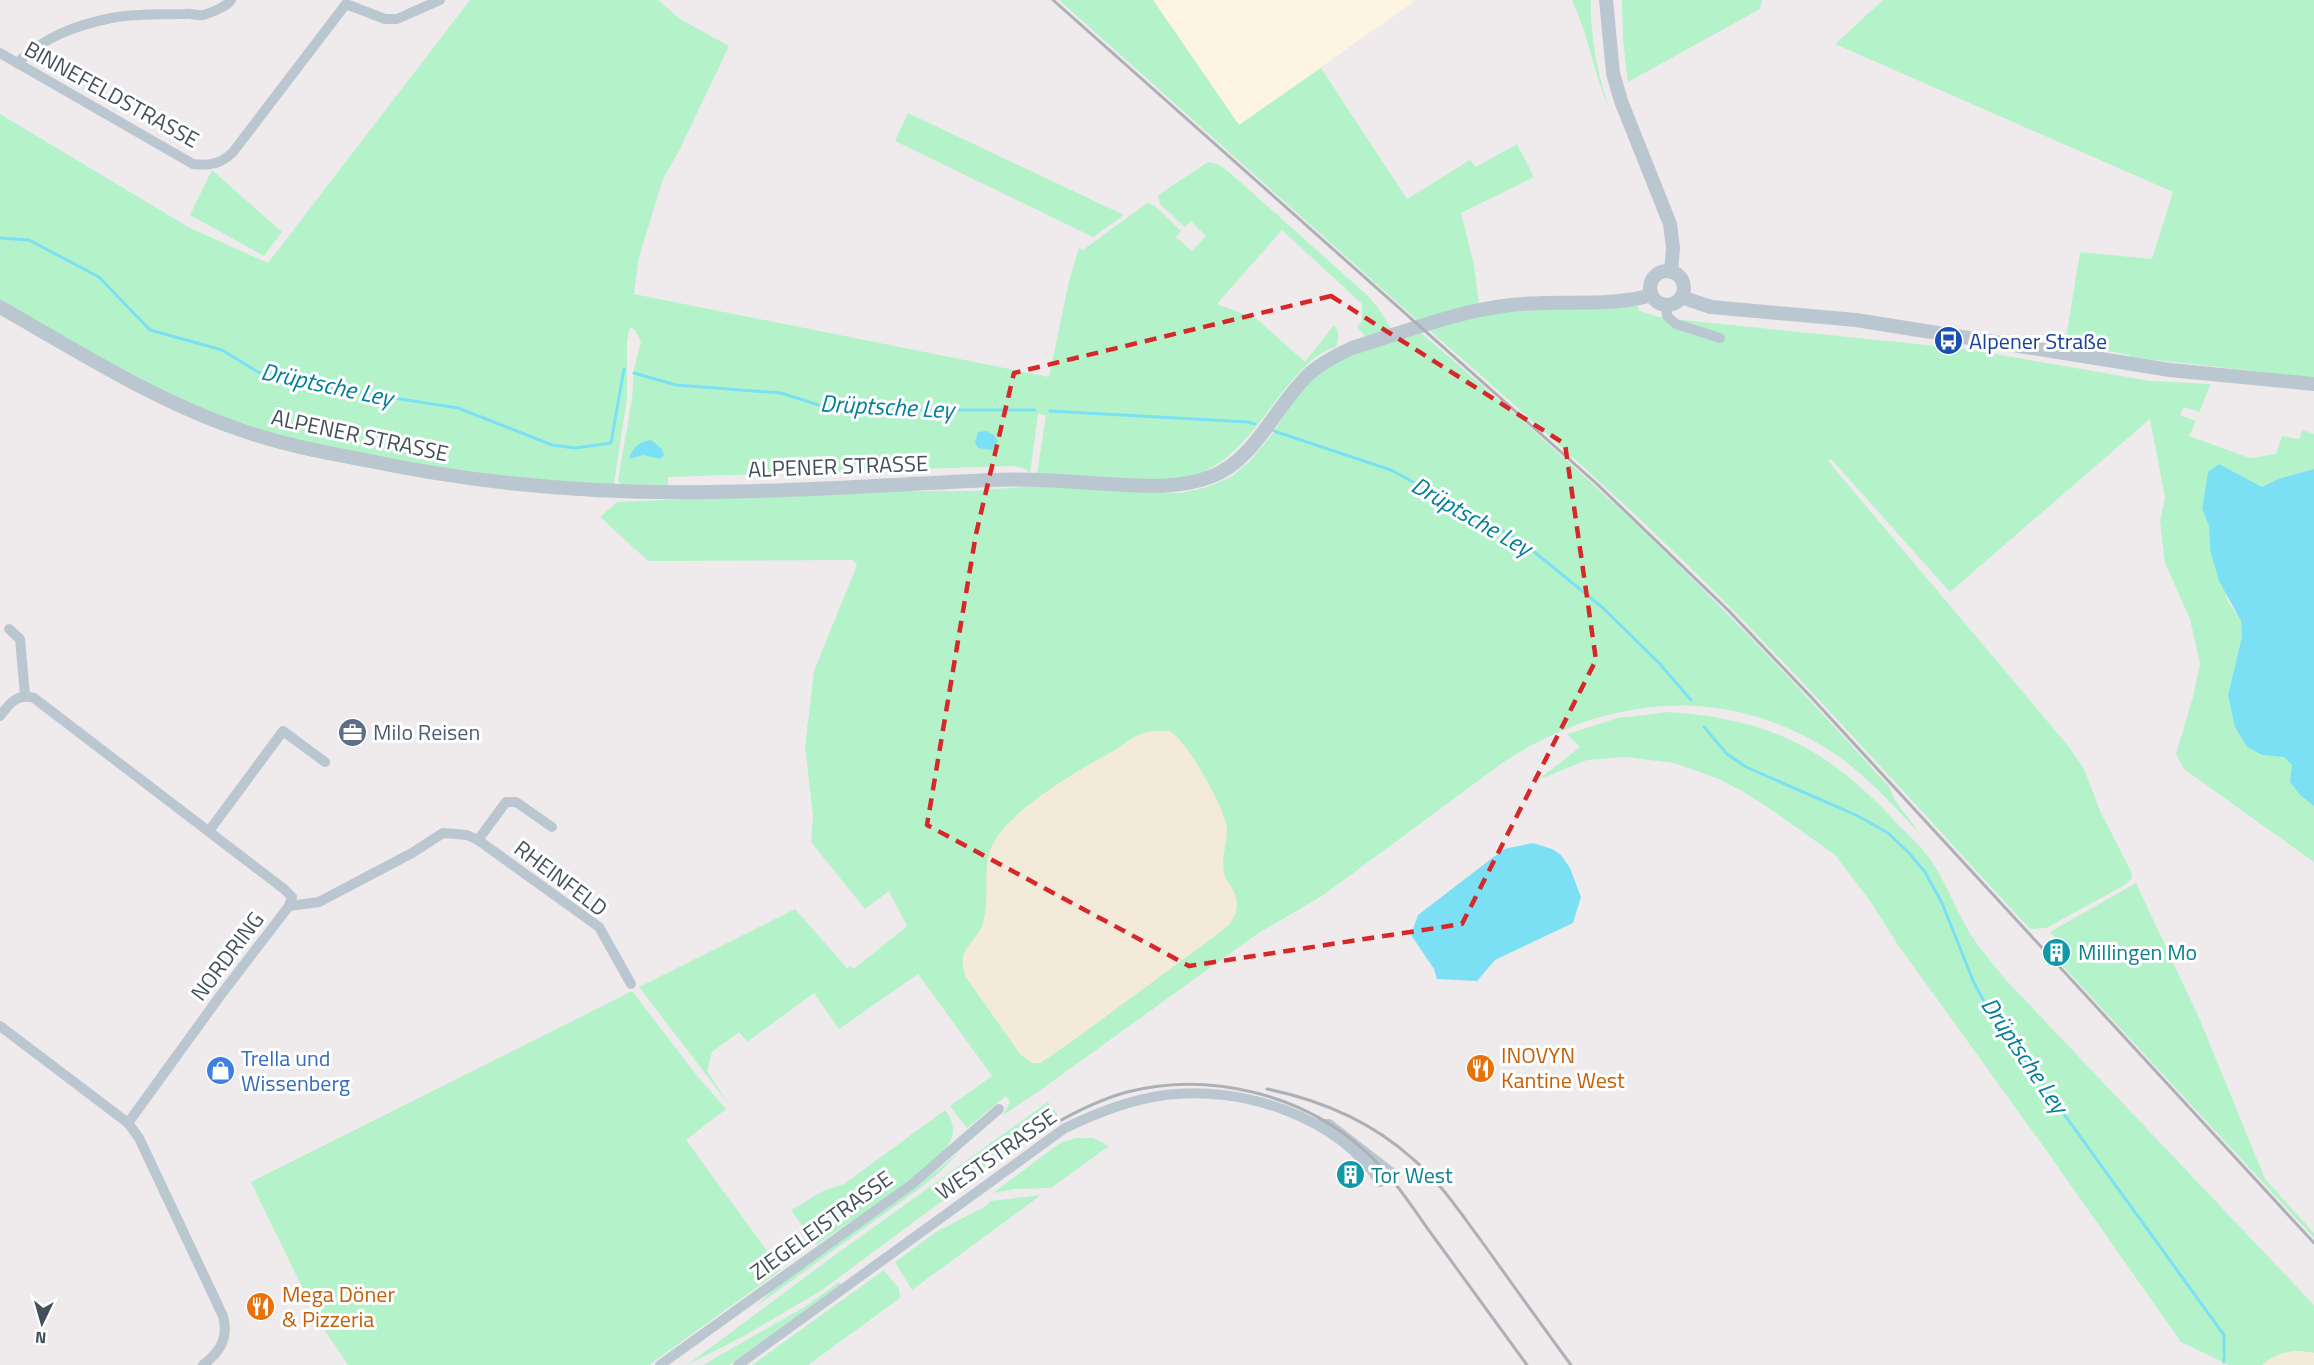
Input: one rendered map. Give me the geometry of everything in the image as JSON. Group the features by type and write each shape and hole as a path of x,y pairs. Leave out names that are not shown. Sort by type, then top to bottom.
{"street":[{"path":"17,63 34,47 59,33 86,24 114,18 188,13 202,16 228,4 231,0"},
{"path":"346,2 385,19 397,19 440,0"},
{"path":"1606,0 1613,73 1625,112 1670,224 1673,248 1671,272"},
{"name":"BINNEFELDSTRASSE","path":"0,53 193,164 206,165 225,159 233,152 346,2"},
{"path":"1671,272 1683,282 1684,292 1675,303 1666,305 1658,302 1652,295 1651,285 1656,276 1671,272"},
{"name":"ALPENER STRASSE","path":"0,307 124,377 189,409 239,430 291,445 416,471 514,484 708,492 1005,480 1144,486 1184,484 1213,476 1240,457 1255,444 1278,410 1310,373 1352,348 1488,308 1550,302 1624,302 1652,295"},
{"path":"1681,297 1711,307 1856,320 2170,370 2314,384"},
{"path":"1666,305 1667,316 1676,324 1720,338"},
{"path":"0,716 12,701 25,695 20,639 9,629"},
{"name":"NORDRING","path":"25,695 34,698 292,897 289,906 128,1123"},
{"path":"209,831 283,731 325,762"},
{"name":"RHEINFELD","path":"478,840 506,802 516,802 552,827"},
{"name":"RHEINFELD","path":"289,906 319,902 412,853 442,833 467,835 478,840 599,927 631,984"},
{"path":"0,1026 128,1123 144,1148 227,1329 225,1340 213,1358 203,1365"},
{"name":"WESTSTRASSE","path":"738,1365 1065,1128 1104,1109 1166,1095 1210,1094 1248,1100 1284,1110 1316,1124 1348,1146 1368,1164 1380,1182"},
{"name":"ZIEGELEISTRASSE","path":"660,1365 911,1185 999,1109"},
{"name":"WESTSTRASSE","path":"1316,1124 1329,1124 1392,1173"}],"highlighted area":[{"path":"1331,296 1565,444 1596,660 1462,924 1189,966 927,825 976,534 1014,373"}],"shaded area":[{"path":"1153,0 1416,0 1239,125"}],"green space":[{"path":"470,0 658,0 680,19 729,46 679,151 663,179 639,257 634,294 1049,377 1069,281 1079,248 1083,250 1147,203 1155,206 1181,231 1176,237 1192,251 1206,236 1191,221 1185,227 1160,204 1158,195 1208,162 1217,164 1229,172 1367,295 1392,330 1367,338 1357,327 1362,321 1362,304 1282,230 1217,304 1257,319 1305,362 1334,325 1338,333 1336,347 1319,355 1302,369 1240,445 1221,462 1201,473 1163,480 1037,474 1046,415 1038,414 1030,474 1026,469 1013,466 668,477 668,485 621,484 618,480 632,399 634,369 641,342 635,330 630,327 627,341 627,398 613,490 514,484 239,430 0,307 0,114 190,228 268,263"},
{"path":"1059,0 1153,0 1239,125 1321,68 1407,199 1470,160 1476,167 1517,144 1534,177 1461,213 1474,265 1479,304 1419,322"},
{"path":"1572,0 1591,0 1596,57 1610,111 1583,27"},
{"path":"1622,0 1762,0 1760,9 1628,82 1623,40"},
{"path":"1883,0 2314,0 2314,378 2130,357 2130,355 2065,344 2080,252 2152,259 2173,192 1835,44"},
{"path":"908,113 1124,215 1093,237 895,141"},
{"path":"212,170 282,232 264,256 190,215"},
{"path":"1583,306 1638,306 1639,311 1663,318 1965,349 2151,381 2211,384 2199,412 2184,407 2180,415 2196,421 2189,436 2250,458 2276,454 2282,436 2299,439 2302,430 2314,434 2314,469 2278,479 2262,487 2208,473 2202,508 2209,526 2210,550 2229,603 2241,621 2242,636 2228,695 2262,755 2284,756 2292,765 2301,796 2314,806 2314,862 2184,769 2176,754 2200,664 2190,619 2165,563 2160,521 2165,498 2150,419 1950,592 1831,459 1828,461 2070,748 2084,769 2101,813 2132,873 2132,878 2125,885 2046,928 2030,929 1716,593 1538,426 1428,329 1476,314"},
{"path":"1420,332 1587,479 1737,624 1890,788 1895,800 1919,833 1856,770 1832,752 1792,730 1751,715 1709,707 1667,706 1626,711 1585,722 1544,739 1505,761 1322,896 1257,934 1003,1115 1010,1102 1006,1096 967,1128 950,1106 992,1076 918,974 839,1029 814,993 747,1042 739,1032 712,1052 707,1071 730,1106 639,987 795,909 847,968 851,966 854,969 907,926 889,891 865,909 811,842 813,816 805,746 814,671 857,565 853,560 648,561 600,517 617,502 857,491 972,491 1033,486 1181,493 1207,487 1231,477 1249,462 1273,433 1303,386 1333,360","holes":["1136,736 1176,736 1194,760 1218,802 1227,827 1223,860 1224,876 1232,888 1230,924 1071,1042 1040,1063 1033,1063 1021,1055 966,977 963,968 966,950 984,921 990,851"]},
{"path":"1669,712 1737,722 1793,741 1819,755 1868,794 1930,859 1971,935 2005,979 2314,1305 2314,1353 2300,1351 2286,1353 2262,1365 2229,1365 2181,1342 1898,945 1870,901 1835,855 1740,790 1719,779 1674,763 1625,757 1587,760 1538,780 1580,747 1567,734 1618,718"},
{"path":"2136,883 2200,1020 2265,1179 2314,1233 2314,1238 2060,963 2059,959 2067,951 2050,932"},
{"path":"632,991 698,1077 726,1109 686,1140 781,1270 649,1365 348,1365 318,1320 251,1182"},
{"path":"1048,1102 1058,1115 822,1290 744,1336 687,1365 824,1263"},
{"path":"945,1110 953,1126 953,1132 943,1153 891,1195 816,1245 791,1210 825,1190 844,1184"},
{"path":"1076,1138 1093,1138 1109,1146 1051,1188 1015,1189 993,1193 1060,1143"},
{"path":"960,1151 938,1174 916,1191 755,1307 803,1265 909,1191"},
{"path":"1041,1195 912,1290 895,1262 936,1232 986,1206 990,1201"},
{"path":"884,1270 899,1289 900,1298 808,1365 752,1365"},
{"path":"839,1282 841,1285 729,1365 703,1365 806,1306"}],"sand":[{"path":"1169,731 1176,736 1193,758 1223,815 1227,830 1223,868 1236,898 1235,915 1223,930 1071,1042 1040,1063 1033,1063 1021,1055 966,977 963,967 965,952 984,920 987,866 991,848 1012,819 1045,792 1135,737 1146,732"},
{"path":"2298,1351 2314,1353 2314,1365 2262,1365 2278,1355"}],"water":[{"path":"986,431 994,435 998,441 992,450 978,448 975,443 978,432"},
{"path":"651,440 661,448 664,455 660,459 643,455 629,459 637,446"},
{"path":"2219,464 2262,487 2278,479 2314,469 2314,806 2301,796 2290,782 2292,765 2284,757 2262,755 2247,747 2235,727 2228,695 2242,636 2241,621 2219,581 2210,550 2209,526 2202,509 2208,472"},
{"path":"1533,843 1552,849 1561,855 1570,868 1581,897 1573,923 1495,960 1477,981 1437,979 1434,969 1411,935 1418,915 1504,849"}],"waterway":[{"name":"Drüptsche Ley","path":"0,238 29,240 99,277 150,330 222,350 258,372 293,376 330,388 458,408 552,445 575,448 611,443 624,369"},
{"name":"Drüptsche Ley","path":"634,373 676,385 781,393 825,407 846,403 910,410 1035,410"},
{"name":"Drüptsche Ley","path":"1050,411 1255,424"},
{"name":"Drüptsche Ley","path":"1274,431 1391,470 1521,541 1603,608 1659,663 1691,700"},
{"name":"Drüptsche Ley","path":"1704,727 1727,754 1746,767 1858,816 1888,833 1925,872 1942,903 1974,983 1990,1012 2224,1335 2224,1362"}],"railway":[{"path":"1053,0 1597,484 1728,610 1812,698 2314,1243"},
{"path":"1056,1123 1091,1105 1127,1092 1158,1086 1190,1084 1222,1086 1254,1092 1313,1115 1340,1131 1384,1170 1527,1365"},
{"path":"1267,1089 1307,1099 1345,1114 1380,1134 1413,1159 1432,1177 1457,1207 1571,1365"}],"place":[{"name":"Alpener Straße","path":"1948,341"},
{"name":"Milo Reisen","path":"352,732"},
{"name":"Millingen Mo","path":"2057,952"},
{"name":"INOVYN Kantine West","path":"1480,1068"},
{"name":"Trella und Wissenberg","path":"220,1071"},
{"name":"Tor West","path":"1350,1175"},
{"name":"Mega Döner & Pizzeria","path":"261,1307"}]}
